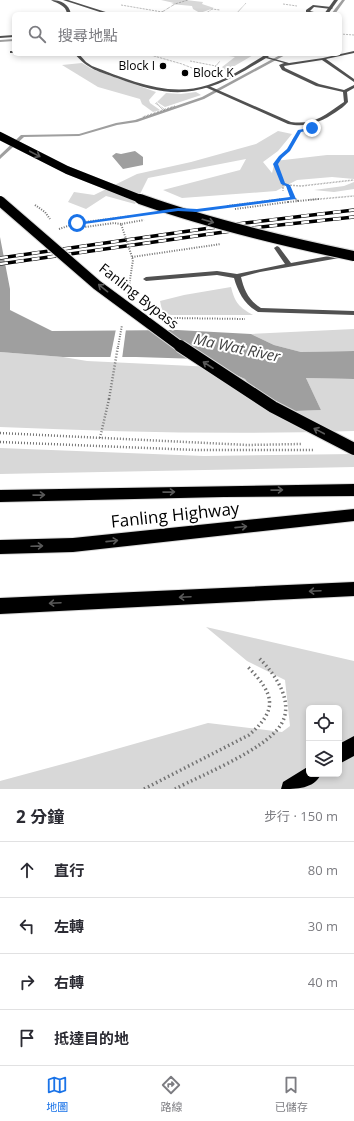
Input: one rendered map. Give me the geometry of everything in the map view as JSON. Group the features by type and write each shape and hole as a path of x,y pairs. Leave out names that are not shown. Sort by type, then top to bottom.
{"highway":[{"path":"0,136 48,161 90,180 179,212 250,233 307,247 354,255"},
{"name":"Fanling Bypass","path":"0,201 52,247 134,312 191,354 274,407 354,450"},
{"path":"0,496 224,491 354,490"},
{"name":"Fanling Highway","path":"0,547 73,545 354,515"},
{"path":"0,606 354,589"},
{"path":"342,753 354,745"},
{"path":"290,789 308,777"}],"street":[{"path":"54,0 67,7 69,12"},
{"path":"65,0 104,12"},
{"path":"328,12 336,0"},
{"path":"311,12 307,11 313,6 331,8"},
{"path":"0,37 12,36"},
{"path":"342,55 354,52"},
{"path":"80,56 85,63 91,66 152,89 182,90 207,87 218,83 264,57 287,64"},
{"path":"338,56 323,60 281,65 281,67 318,85 345,91 354,86"},
{"path":"323,60 354,81"},
{"path":"207,87 290,123 305,125 313,124 344,105 346,102 345,91"},
{"path":"277,248 289,265"},
{"path":"146,279 217,273 237,276 289,265 354,255"},
{"path":"237,276 245,297 253,307 260,310 354,313"}],"path":[{"path":"119,4 162,12 175,4 188,0"},
{"path":"237,12 246,3"},
{"path":"208,12 212,9 220,10"},
{"path":"342,34 354,35"},
{"path":"154,56 193,67 205,73"},
{"path":"190,61 216,66"},
{"path":"143,117 181,104"},
{"path":"283,191 283,184 276,164 280,157 289,150 294,138"},
{"path":"283,184 301,186 354,180"},
{"path":"288,185 291,195 298,201"},
{"path":"227,210 288,202 354,196"},
{"path":"220,207 294,198"},
{"path":"31,203 45,212 52,222"},
{"path":"54,226 57,230 77,223 139,215"},
{"path":"77,223 78,228 151,220"},
{"path":"121,224 133,260 128,288"},
{"path":"171,318 251,319"},
{"path":"100,438 109,399 122,324"},
{"path":"0,433 248,445 307,444"},
{"path":"0,442 182,450 322,450"},
{"path":"175,789 266,741 280,726 284,716 285,705 280,682 270,668 259,658"},
{"path":"144,789 249,735 261,724 269,713 269,698 258,677 248,668"}],"shaded area":[{"path":"161,0 203,2 202,4 214,8 198,12 193,9 192,6 171,4 174,3"},
{"path":"229,56 252,56 226,71 222,67 235,57"},
{"path":"82,63 92,69 156,92 149,100 150,103 160,110 153,112 142,104 140,99 98,87 62,65"},
{"path":"196,92 201,95 165,107 157,102 166,93 181,94"},
{"path":"278,131 292,134 278,151 263,162 272,173 275,161 327,155 354,155 354,179 332,177 297,180 276,191 182,198 163,190 240,170 246,159 148,178 135,204 106,196 86,209 68,202 74,192 94,195 137,174 191,162 256,144"},
{"path":"354,182 354,189 334,192 314,190 344,186"},
{"path":"231,287 238,304 244,310 253,315 163,315 160,301 184,295"},
{"path":"354,329 354,351 301,352 274,345 251,334"},
{"path":"0,352 63,357 87,361 214,367 245,379 270,412 321,410 306,378 354,379 354,431 266,433 177,432 0,427"},
{"path":"0,448 204,456 354,454 354,467 0,474"},
{"path":"206,627 354,661 354,789 0,789 0,781 208,723 282,732 290,726 285,680 247,661"}],"water":[{"path":"135,151 143,157 143,165 123,169 112,156 116,153 121,154"},
{"name":"Ma Wat River","path":"0,237 10,289 10,310 52,331 177,330 251,334 274,345 301,352 354,351 354,379 306,378 321,410 270,412 245,379 200,359 63,357 0,352"}],"pier":[{"path":"116,329 126,329 122,359 110,359"}],"waterway":[{"path":"335,12 344,0"},
{"path":"0,41 12,40"},
{"path":"0,158 23,136 79,135 116,124 136,121 203,98 281,56"}],"railway":[{"path":"0,258 245,223 354,210"},
{"path":"0,264 252,228 354,217"}],"place":[{"name":"Block I","path":"163,66"},
{"name":"Block K","path":"185,73"}],"route":[{"path":"77,223 178,210 197,210 294,198 291,195 288,185 283,184 276,164 280,157 289,150 299,131 312,128"}]}
